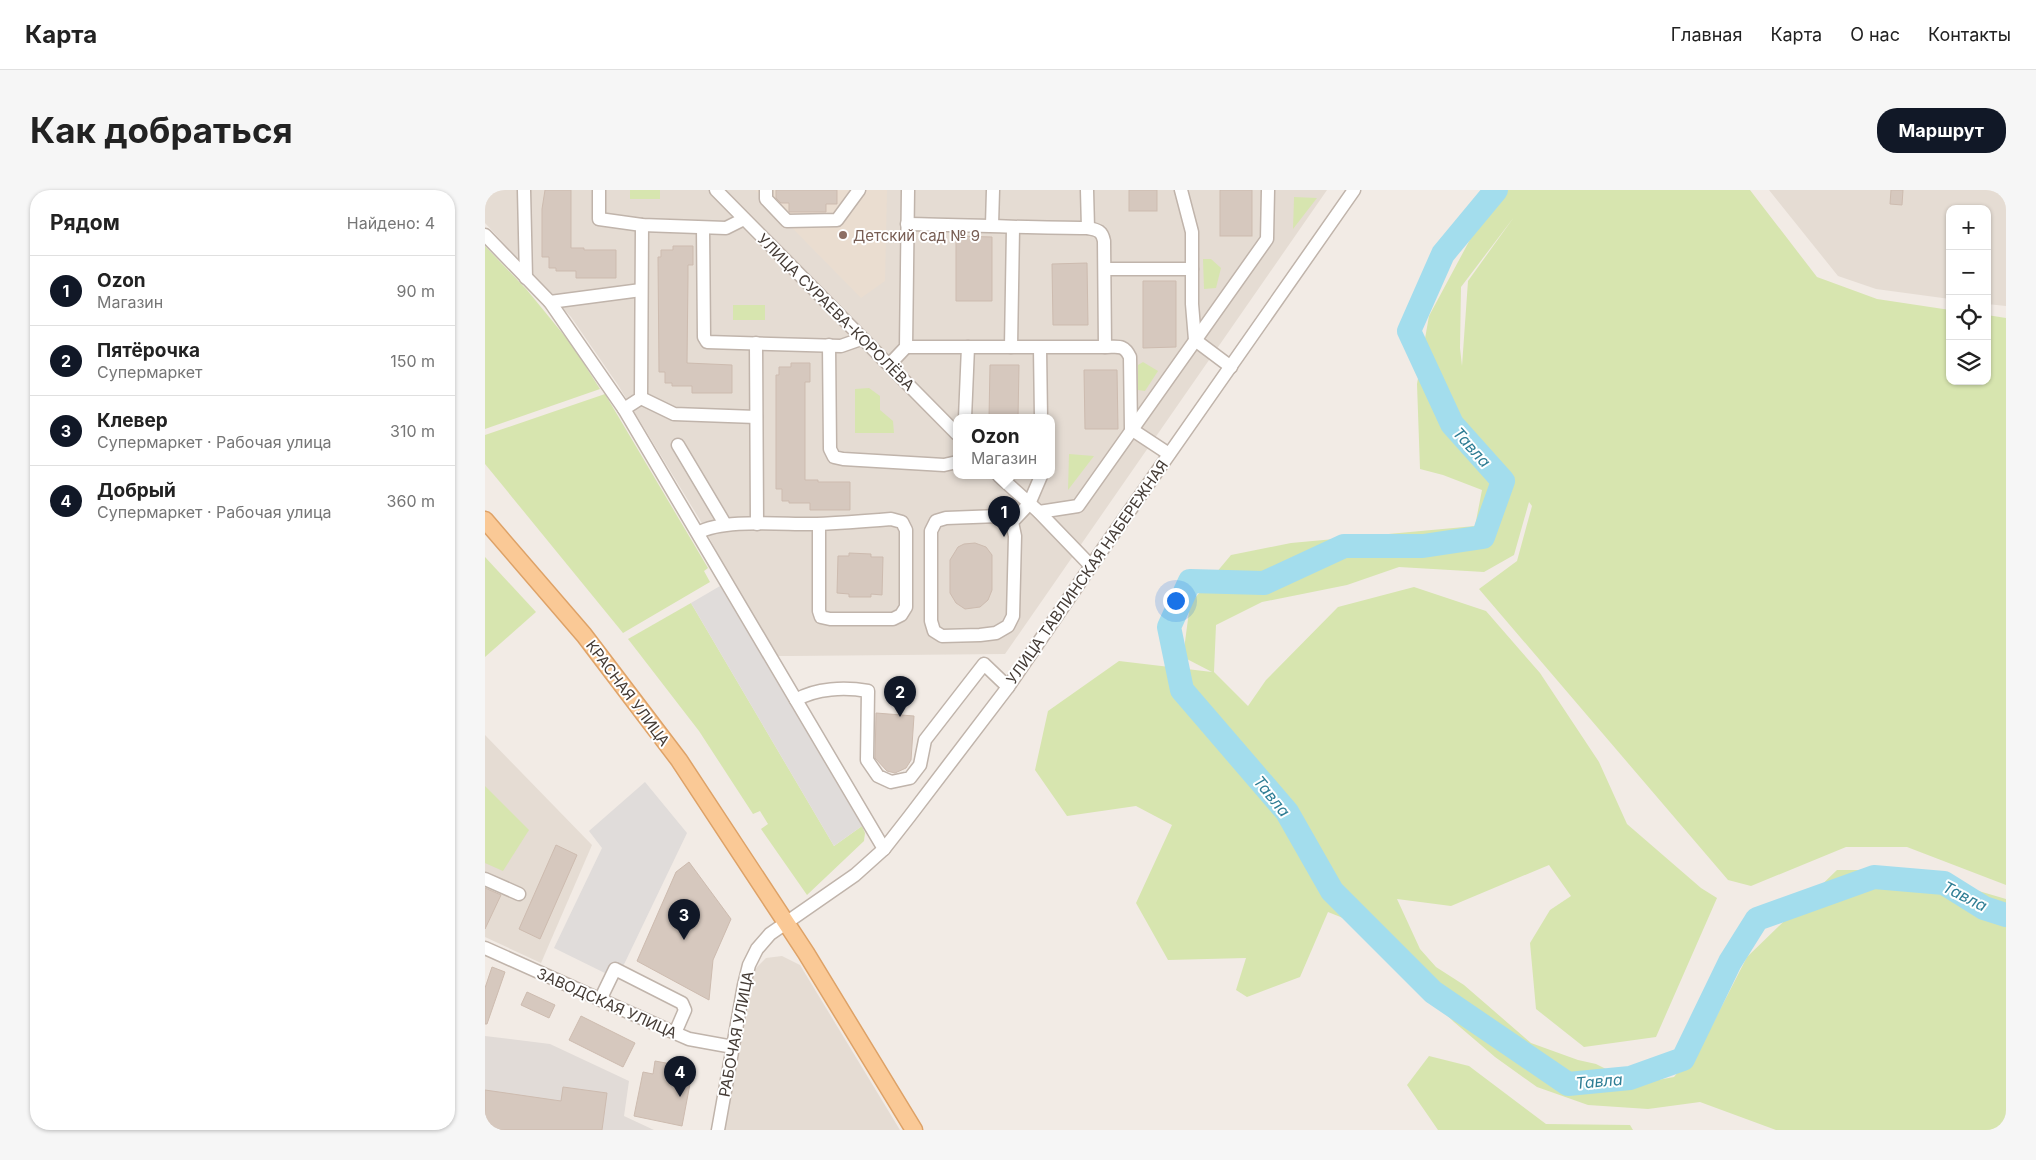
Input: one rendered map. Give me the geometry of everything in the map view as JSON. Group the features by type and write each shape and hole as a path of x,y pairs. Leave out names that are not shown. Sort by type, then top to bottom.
{"main road":[{"name":"КРАСНАЯ УЛИЦА","path":"485,520 590,643 679,760 786,922 914,1130"}],"street":[{"path":"524,190 526,278"},
{"path":"599,190 599,220 642,225 726,228 744,219"},
{"name":"УЛИЦА СУРАЕВА-КОРОЛЁВА","path":"716,190 861,339 953,430"},
{"path":"766,190 766,199 787,221 837,220 859,190"},
{"path":"889,365 906,347 908,190"},
{"path":"992,225 993,190"},
{"path":"1087,190 1088,228"},
{"path":"1181,190 1191,232 1192,311 1195,340 1231,367"},
{"path":"1012,522 1034,508 1078,506 1267,239 1268,190"},
{"name":"УЛИЦА ТАВЛИНСКАЯ НАБЕРЕЖНАЯ","path":"786,922 855,876 884,849 1008,686 1354,190"},
{"path":"907,224 992,225 1013,228 1088,228 1098,230 1103,234 1105,241 1105,347"},
{"path":"641,398 642,225"},
{"path":"703,228 704,337 707,342 841,346 861,339"},
{"path":"1011,347 1013,228"},
{"path":"485,235 550,302 623,409 884,849"},
{"path":"1105,269 1192,269"},
{"path":"550,302 641,290"},
{"path":"756,343 757,524"},
{"path":"829,345 830,449 834,456 843,459 944,465 953,463"},
{"path":"906,347 1121,347 1127,350 1131,358 1131,429"},
{"path":"965,414 968,347"},
{"path":"1040,348 1041,414"},
{"path":"623,409 641,398"},
{"path":"641,398 674,414 756,417"},
{"path":"1131,429 1169,454"},
{"path":"678,445 725,524"},
{"path":"1002,479 1034,508 1091,566"},
{"path":"1034,508 1040,479"},
{"path":"999,516 1012,522 1015,536 1013,616 1008,626 996,633 980,635 942,636 935,632 931,621 931,531 936,522 946,518 999,516"},
{"path":"698,533 704,529 725,524 819,524 891,519 902,522 906,530 906,607 901,615 893,619 830,620 821,617 819,611 819,524"},
{"path":"796,700 807,692 853,688 868,691 867,760 878,776 891,782 910,778 920,765 925,740 984,664 1008,686"},
{"path":"485,878 519,894"},
{"name":"РАБОЧАЯ УЛИЦА","path":"718,1130 749,965 757,949 770,934 786,922"},
{"name":"ЗАВОДСКАЯ УЛИЦА","path":"485,948 689,1039 733,1047"},
{"path":"600,1000 615,969 681,1002 685,1010 675,1033"}],"shaded area":[{"path":"485,190 1327,190 1005,654 778,656 731,579 700,520 618,385 571,317 485,223"},
{"name":"Детский сад № 9","path":"755,190 887,190 885,281 861,298"},
{"path":"1769,190 2006,190 2006,306 1991,304 1991,205 1946,205 1946,298 1876,289 1838,276"},
{"path":"720,586 862,826 834,846 691,603"},
{"path":"485,735 592,845 541,963 485,937"},
{"path":"645,782 687,833 617,979 554,948 602,848 589,831"},
{"path":"782,956 800,965 900,1130 720,1130 748,976 766,958"},
{"path":"485,1036 550,1044 629,1081 624,1116 654,1130 485,1130"}],"green space":[{"path":"630,190 660,190 660,199 630,199"},
{"path":"1500,190 1750,190 1817,277 1877,299 1946,309 1946,385 1991,385 1991,316 2006,318 2006,885 1907,847 1846,847 1751,886 1728,880 1479,589 1517,561 1532,506 1529,502 1514,555 1484,572 1399,567 1347,585 1262,602 1216,625 1214,672 1248,706 1266,680 1338,607 1414,587 1486,611 1540,673 1599,762 1627,824 1701,888 1717,898 1656,1037 1584,1047 1536,1009 1530,943 1550,910 1571,896 1549,865 1451,906 1397,899 1420,949 1436,967 1464,985 1531,1043 1578,1060 1596,1064 1636,1084 1674,1077 1705,1039 1747,957 1837,870 1907,870 2006,899 2006,1130 1776,1130 1700,1102 1648,1109 1588,1105 1537,1087 1495,1057 1454,1022 1381,952 1388,936 1328,912 1300,977 1247,997 1236,990 1246,958 1168,960 1136,903 1172,825 1136,806 1067,816 1035,770 1048,711 1119,661 1212,672 1183,657 1190,604 1231,555 1291,543 1475,526 1482,490 1443,475 1420,469 1417,384 1429,316 1473,234","holes":["1514,217 1468,281 1462,366 1460,348 1461,287"]},
{"path":"1294,197 1317,198 1293,229"},
{"path":"485,246 527,290 572,345 600,389 485,429"},
{"path":"1203,259 1211,259 1221,268 1216,288 1204,289"},
{"path":"733,305 765,305 765,320 733,320"},
{"path":"1143,362 1158,371 1145,391 1138,390 1138,365"},
{"path":"869,388 880,396 880,410 893,421 894,433 855,433 855,389"},
{"path":"605,394 708,568 704,571 710,582 623,633 485,464 485,435"},
{"path":"1069,454 1094,456 1068,490"},
{"path":"485,557 536,612 485,657"},
{"path":"691,603 834,846 862,826 865,833 864,841 807,895 761,829 768,824 760,811 753,814 699,731 628,639"},
{"path":"485,786 529,830 503,871 485,863"},
{"path":"1429,1056 1469,1066 1546,1124 1630,1125 1633,1130 1438,1130 1407,1085"}],"building":[{"path":"545,190 571,190 571,248 616,250 616,278 576,278 576,271 556,271 556,268 549,268 549,257 542,257 542,209"},
{"path":"776,190 837,190 837,204 826,204 826,212 789,212 789,203 781,203 776,198"},
{"path":"1129,190 1157,190 1157,211 1129,211"},
{"path":"1220,190 1252,190 1252,236 1220,236"},
{"path":"1891,190 1903,190 1902,205 1890,204"},
{"path":"956,236 992,237 992,301 956,301"},
{"path":"673,246 693,246 693,265 688,265 687,363 732,365 732,393 692,393 692,386 672,386 672,383 665,383 665,372 659,372 658,257 661,257 661,250 673,250"},
{"path":"1087,263 1088,325 1053,325 1052,264"},
{"path":"1143,281 1176,281 1176,347 1143,348"},
{"path":"791,363 810,363 810,382 805,382 805,480 850,482 850,510 810,510 810,503 782,501 782,489 776,489 776,375 779,375 779,367 791,367"},
{"path":"990,365 1019,365 1018,414 989,414"},
{"path":"1084,370 1117,370 1118,429 1085,429"},
{"path":"975,543 986,547 992,555 992,590 988,600 980,607 965,609 956,603 950,593 950,560 958,547 964,544"},
{"path":"849,553 871,554 871,557 883,557 882,595 871,594 871,597 849,597 849,594 837,593 838,556 849,556"},
{"path":"876,713 914,716 911,760 906,768 895,773 887,771 875,758"},
{"path":"556,845 577,855 540,939 519,929"},
{"path":"689,862 731,919 713,960 709,1000 637,961 676,872"},
{"path":"485,888 501,895 485,929"},
{"path":"492,967 505,972 487,1024 485,1024 485,988"},
{"path":"527,992 555,1005 549,1018 521,1005"},
{"path":"581,1016 635,1043 623,1067 569,1040"},
{"path":"655,1061 693,1068 682,1126 634,1116 643,1072 653,1074"},
{"path":"563,1087 607,1093 602,1130 485,1130 485,1090 561,1101"}],"waterway":[{"name":"Тавла","path":"1496,190 1443,254 1409,331 1452,424 1503,481 1483,537 1423,546 1344,546 1264,583 1190,581 1169,627 1182,690 1287,812 1332,891 1433,992 1568,1084 1630,1078 1683,1059 1730,962 1757,919 1874,877 1944,883 1984,908 2006,915"}],"place":[{"name":"Детский сад № 9","path":"843,235"},
{"name":"Ozon","path":"1004,537"},
{"name":"Пятёрочка","path":"900,717"},
{"name":"Клевер","path":"684,940"},
{"name":"Добрый","path":"680,1097"}]}
